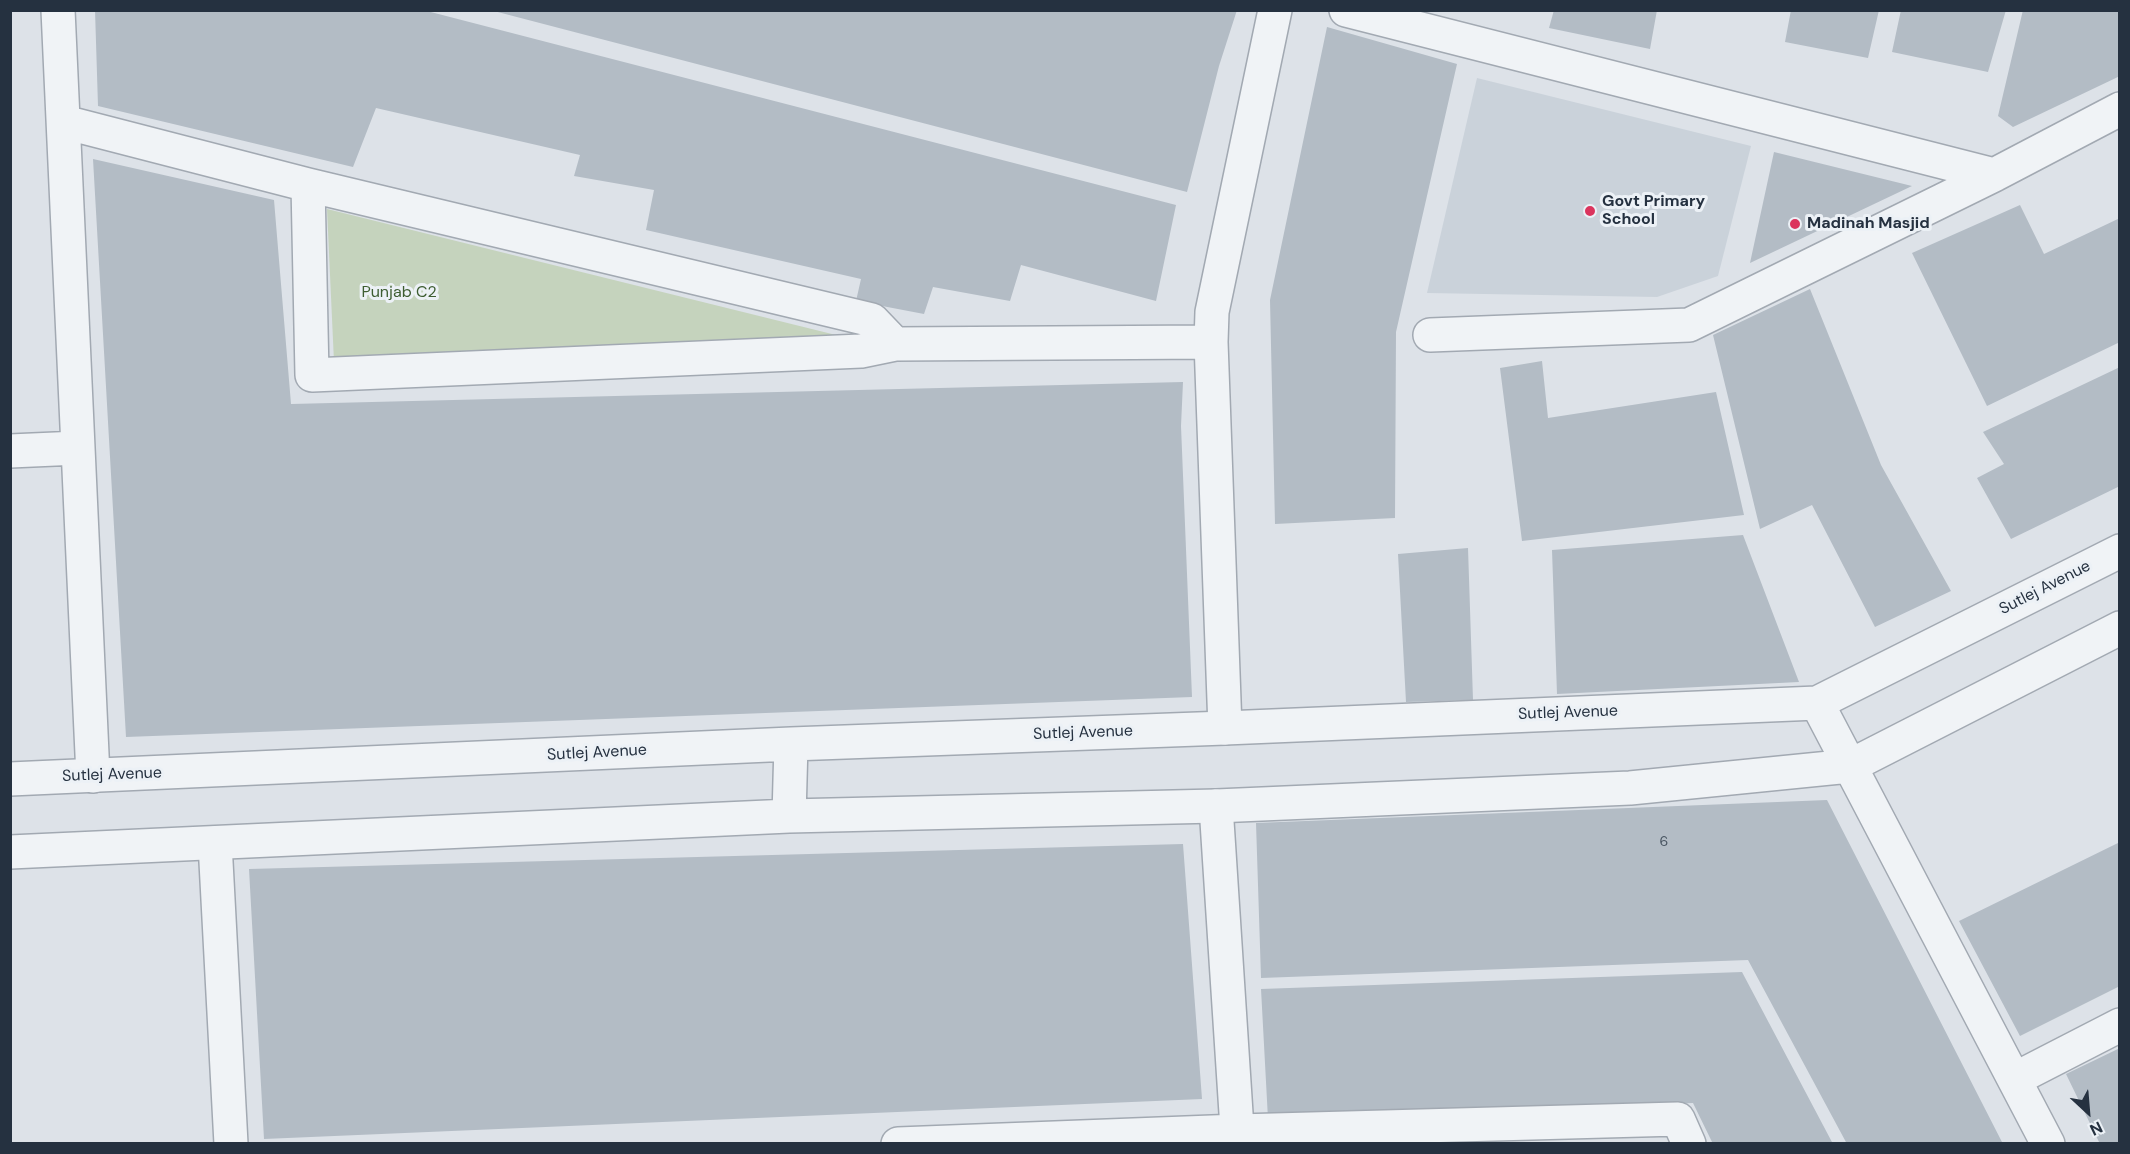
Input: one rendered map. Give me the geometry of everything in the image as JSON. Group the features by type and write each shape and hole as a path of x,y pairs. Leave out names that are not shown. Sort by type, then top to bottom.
{"street":[{"path":"58,10 93,776"},
{"path":"1225,728 1211,342 1212,312 1275,10"},
{"path":"1347,10 1994,175"},
{"path":"1430,335 1689,325 1994,175 2120,110"},
{"path":"64,122 308,185 872,320 895,344"},
{"path":"308,185 312,375 861,351 895,344 1211,342"},
{"path":"10,451 78,448"},
{"name":"Sutlej Avenue","path":"10,779 791,744 1817,703 2120,551"},
{"path":"10,852 789,816 1216,806 1630,789 1850,766 2120,628"},
{"path":"1817,703 2048,1143"},
{"path":"789,816 791,744"},
{"path":"1216,806 1238,1137"},
{"path":"216,843 231,1143"},
{"path":"2015,1079 2120,1025"},
{"path":"898,1143 1569,1133 1678,1119 1689,1143"}],"shaded area":[{"name":"Govt Primary School","path":"1477,78 1751,146 1718,276 1657,297 1427,293"}],"green space":[{"name":"Punjab C2","path":"327,209 840,336 334,362"}],"building":[{"path":"95,10 423,10 1176,205 1156,301 1021,265 1010,301 933,287 924,314 856,301 861,279 646,230 654,190 574,176 580,155 376,108 353,167 98,106"},
{"path":"490,10 1237,10 1219,66 1187,192"},
{"path":"1554,10 1657,10 1650,49 1549,28"},
{"path":"1791,10 1879,10 1868,58 1785,42"},
{"path":"1901,10 2006,10 1988,72 1892,52"},
{"path":"2023,10 2120,10 2120,76 2013,127 1998,116"},
{"path":"1327,27 1457,64 1396,332 1395,518 1275,524 1270,300"},
{"name":"Madinah Masjid","path":"1774,152 1912,186 1750,263"},
{"path":"93,159 274,200 291,404 1183,382 1181,426 1192,697 126,737"},
{"path":"2020,205 2044,254 2120,218 2120,342 1987,406 1912,253"},
{"path":"1810,289 1881,465 1951,591 1875,627 1812,505 1760,529 1713,335"},
{"path":"1542,361 1548,418 1716,392 1744,515 1522,541 1500,368"},
{"path":"2120,367 2120,486 2011,539 1977,478 2004,464 1983,432"},
{"path":"1743,535 1799,682 1557,694 1552,550"},
{"path":"1468,548 1473,700 1406,702 1398,554"},
{"path":"1827,800 2003,1144 1847,1144 1748,960 1261,978 1256,823"},
{"path":"2120,842 2120,986 2020,1036 1959,921"},
{"path":"1183,844 1202,1099 264,1139 249,869"},
{"path":"1742,972 1833,1144 1713,1144 1693,1103 1268,1119 1261,989"},
{"path":"2120,1048 2120,1144 2100,1144 2066,1074"}],"place":[{"name":"Govt Primary School","path":"1590,211"},
{"name":"Madinah Masjid","path":"1795,224"}]}
